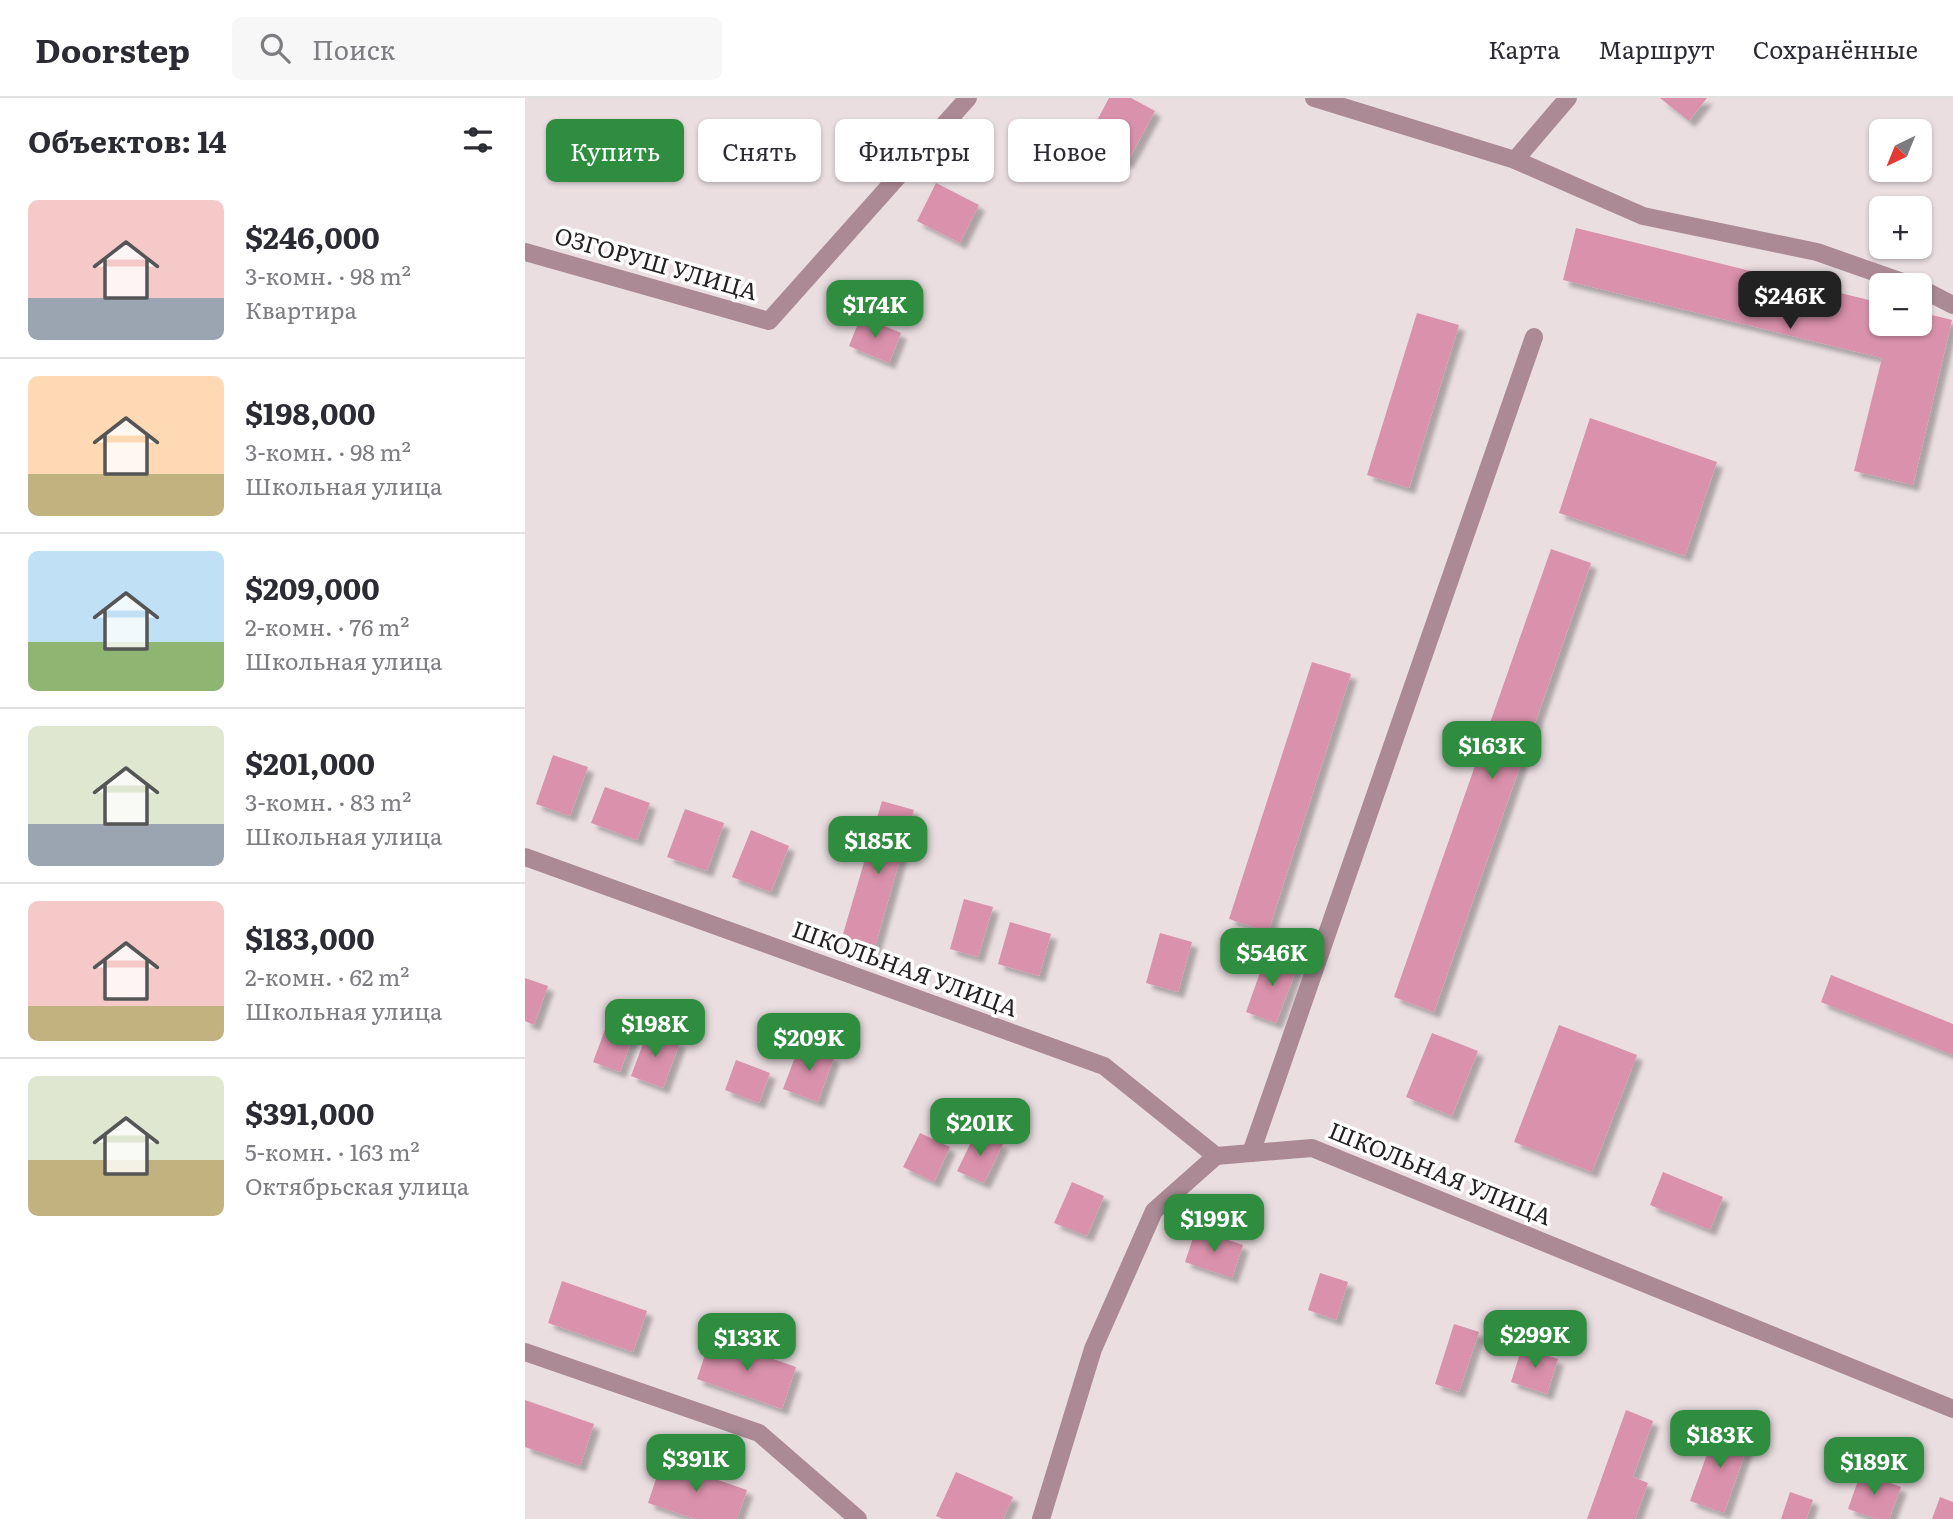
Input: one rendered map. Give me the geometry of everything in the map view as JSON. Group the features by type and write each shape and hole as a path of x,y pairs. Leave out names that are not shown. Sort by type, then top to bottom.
{"street":[{"name":"ОЗГОРУШ УЛИЦА","path":"525,252 769,321 968,98"},
{"path":"1314,98 1515,160 1643,216 1817,252 1877,273"},
{"path":"1515,160 1568,98"},
{"path":"1932,294 1953,304"},
{"path":"1251,1153 1534,337"},
{"name":"ШКОЛЬНАЯ УЛИЦА","path":"525,857 1104,1066 1216,1156 1312,1148 1953,1409"},
{"path":"1041,1519 1093,1349 1154,1211 1216,1156"},
{"path":"525,1352 759,1433 858,1519"}],"building":[{"path":"1109,98 1131,98 1155,111 1130,157 1130,119 1098,119"},
{"path":"1660,98 1707,98 1689,121"},
{"path":"936,183 979,205 960,243 917,221"},
{"path":"1576,228 1869,300 1869,336 1932,336 1932,315 1952,320 1913,485 1854,471 1882,358 1563,280"},
{"path":"1417,313 1459,325 1409,488 1367,475"},
{"path":"861,316 901,333 889,363 849,346"},
{"path":"1590,418 1717,462 1685,556 1559,513"},
{"path":"1551,549 1591,563 1434,1012 1394,997"},
{"path":"1312,662 1351,674 1268,932 1229,919"},
{"path":"553,755 588,767 570,816 536,804"},
{"path":"605,787 650,803 637,840 591,823"},
{"path":"882,801 914,810 874,950 841,941"},
{"path":"685,809 724,823 707,871 667,857"},
{"path":"751,830 789,846 771,892 732,877"},
{"path":"964,899 993,907 978,957 950,949"},
{"path":"1010,922 1051,934 1039,976 998,964"},
{"path":"1160,933 1192,942 1178,992 1146,983"},
{"path":"1267,953 1298,965 1276,1023 1246,1012"},
{"path":"1831,975 1953,1024 1953,1055 1821,1002"},
{"path":"525,978 548,986 534,1025 525,1021"},
{"path":"613,1008 640,1018 620,1072 593,1062"},
{"path":"1559,1025 1637,1055 1592,1172 1514,1142"},
{"path":"648,1030 680,1042 663,1088 631,1076"},
{"path":"1432,1033 1478,1051 1452,1116 1406,1097"},
{"path":"800,1044 834,1057 818,1102 783,1089"},
{"path":"736,1060 770,1073 759,1103 725,1090"},
{"path":"976,1132 1003,1144 984,1183 957,1171"},
{"path":"920,1133 950,1147 934,1182 903,1167"},
{"path":"1663,1172 1723,1197 1710,1230 1650,1205"},
{"path":"1072,1182 1104,1196 1087,1236 1054,1223"},
{"path":"1196,1229 1243,1245 1232,1278 1185,1262"},
{"path":"1320,1273 1348,1282 1336,1320 1308,1310"},
{"path":"562,1281 647,1311 633,1352 548,1323"},
{"path":"1454,1324 1479,1332 1459,1392 1435,1384"},
{"path":"711,1337 796,1367 782,1409 697,1379"},
{"path":"1522,1347 1558,1359 1547,1394 1511,1382"},
{"path":"525,1400 594,1424 580,1466 525,1447"},
{"path":"1626,1410 1653,1421 1633,1477 1648,1483 1635,1519 1587,1519"},
{"path":"1717,1427 1750,1439 1724,1513 1690,1501"},
{"path":"662,1461 747,1490 737,1519 695,1519 648,1503"},
{"path":"956,1472 1013,1497 1003,1519 943,1519 936,1516"},
{"path":"1861,1472 1901,1487 1889,1519 1877,1519 1848,1509"},
{"path":"1790,1492 1813,1500 1806,1519 1781,1519"},
{"path":"1940,1497 1953,1502 1953,1519 1932,1519"}]}
